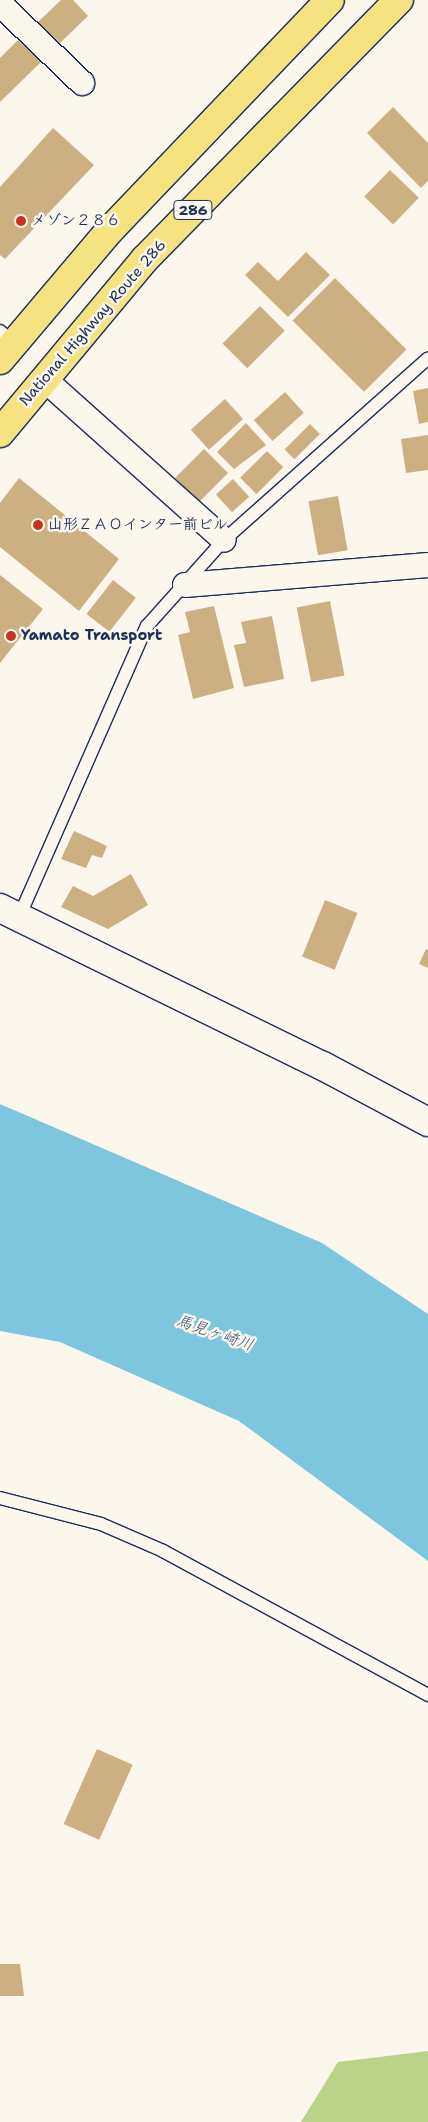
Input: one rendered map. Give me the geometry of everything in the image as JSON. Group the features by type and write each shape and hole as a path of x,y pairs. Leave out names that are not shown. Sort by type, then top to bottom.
{"highway":[{"path":"5,345 110,230 330,0"},
{"name":"National Highway Route 286","path":"0,433 146,259 399,0"}],"street":[{"path":"0,4 82,84"},
{"path":"44,379 224,540"},
{"path":"184,585 428,565"},
{"path":"10,912 428,1122"}],"lane":[{"path":"10,912 148,626 224,540 428,358"},
{"path":"0,1498 101,1524 163,1551 428,1696"}],"green space":[{"path":"428,2051 428,2122 301,2122 338,2062"}],"water":[{"name":"馬見ヶ崎川","path":"0,1104 322,1243 428,1314 428,1561 239,1421 60,1342 0,1331"}],"building":[{"path":"61,0 73,0 88,16 60,43 38,22"},
{"path":"18,40 41,62 0,102 0,58"},
{"path":"393,107 428,143 428,181 421,188 367,133"},
{"name":"メゾン２８６","path":"53,128 94,165 5,259 0,255 0,187"},
{"path":"390,170 419,198 393,224 364,197"},
{"path":"306,252 330,275 288,317 245,275 258,262 278,281"},
{"path":"335,278 406,349 364,392 293,320"},
{"path":"260,306 285,331 247,368 223,343"},
{"path":"428,388 428,422 419,424 413,391"},
{"path":"285,392 304,413 273,441 254,420"},
{"path":"225,399 243,419 209,450 191,430"},
{"path":"246,423 266,445 234,469 217,452"},
{"path":"310,424 320,434 294,459 285,449"},
{"path":"428,435 428,470 406,473 401,439"},
{"path":"204,449 228,473 199,502 175,478"},
{"path":"267,451 283,467 256,494 240,478"},
{"name":"山形ＺＡＯインター前ビル","path":"19,478 119,559 79,611 0,547 0,503"},
{"path":"233,479 249,497 232,512 216,494"},
{"path":"338,496 348,550 318,555 308,501"},
{"name":"Yamato Transport","path":"0,575 43,609 0,663"},
{"path":"113,580 136,598 109,632 87,614"},
{"path":"330,601 345,676 311,682 297,607"},
{"path":"214,606 234,688 193,699 178,635 190,632 185,612"},
{"path":"272,616 284,679 244,687 234,645 246,643 241,622"},
{"path":"74,831 107,846 102,858 92,855 86,868 61,859"},
{"path":"131,874 148,905 108,929 61,907 73,886 93,896"},
{"path":"325,900 357,913 335,970 302,957"},
{"path":"426,949 428,950 428,968 419,964"},
{"path":"97,1749 133,1765 99,1840 64,1824"},
{"path":"0,1964 20,1964 24,1996 0,1996"}],"place":[{"name":"メゾン２８６","path":"21,221"},
{"name":"山形ＺＡＯインター前ビル","path":"38,525"},
{"name":"Yamato Transport","path":"11,636"}]}
